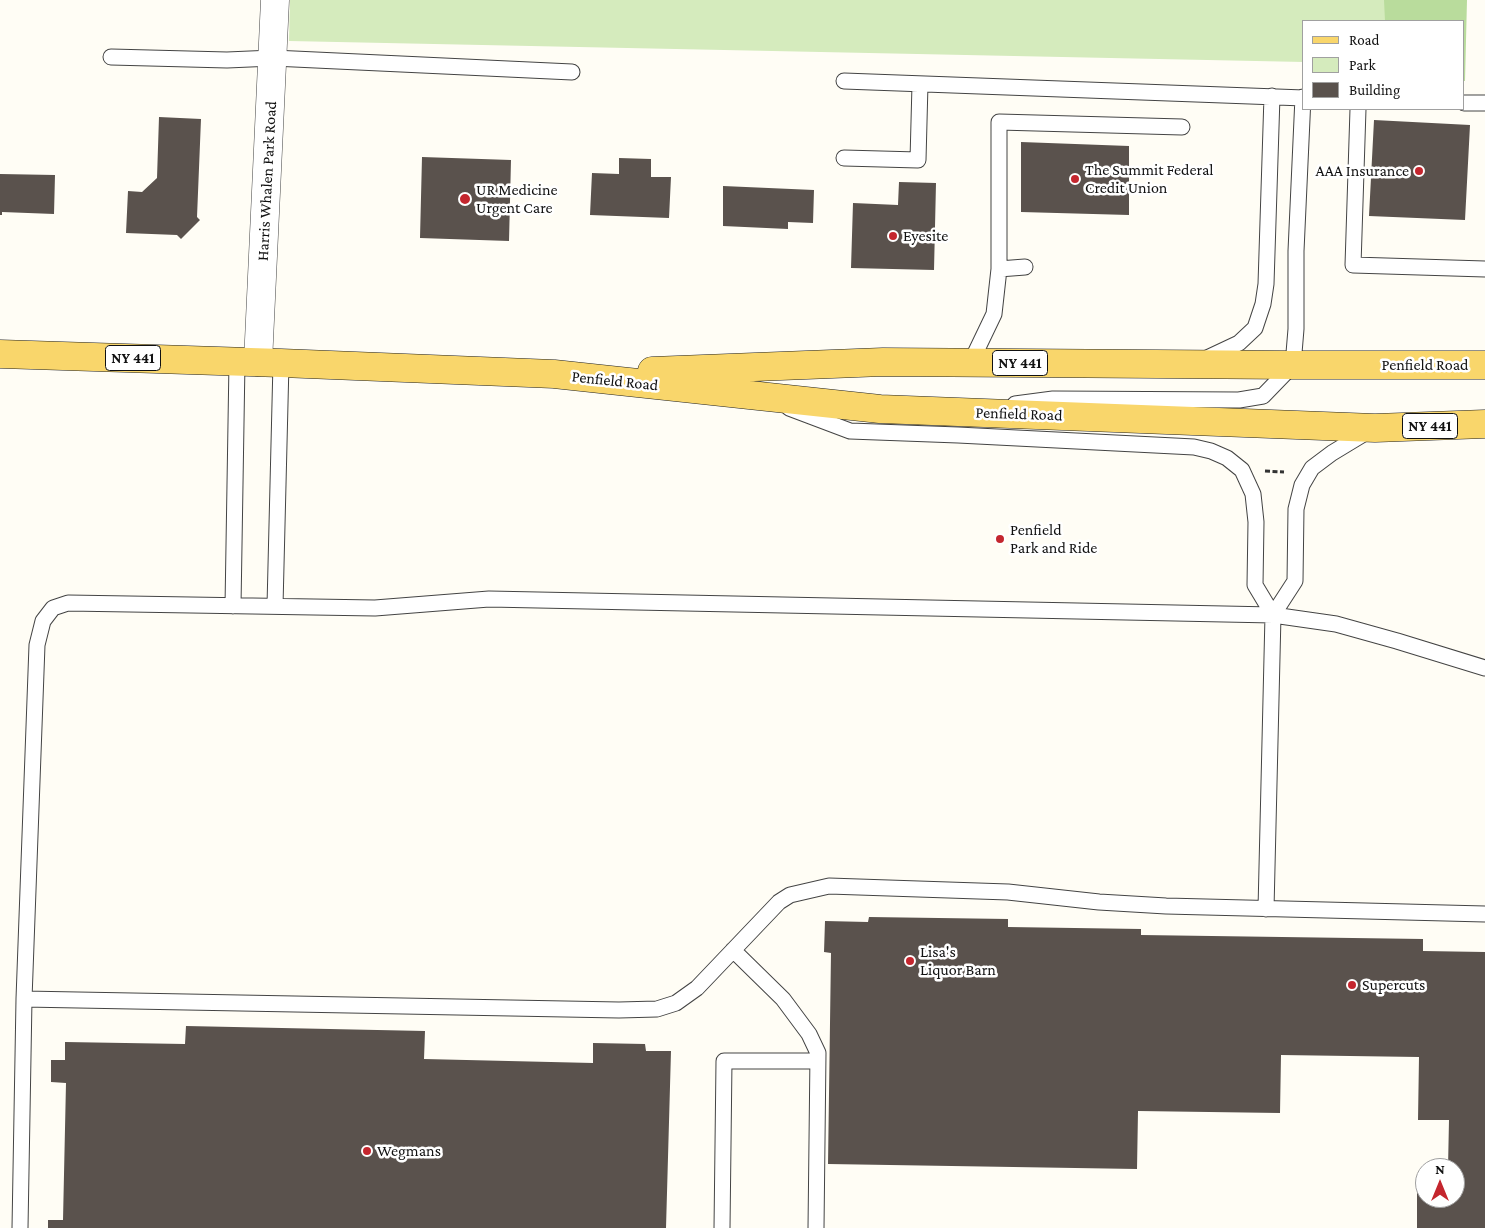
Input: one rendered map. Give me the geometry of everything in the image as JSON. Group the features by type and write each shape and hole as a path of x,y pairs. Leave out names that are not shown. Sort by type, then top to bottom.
{"main road":[{"name":"Penfield Road","path":"0,354 554,374 880,409 1375,428 1485,424"},
{"name":"Penfield Road","path":"554,374 883,362 1485,365"}],"street":[{"name":"Harris Whalen Park Road","path":"259,362 275,0"}],"lane":[{"path":"111,57 226,60 273,58 572,72"},
{"path":"844,81 1302,98"},
{"path":"844,158 918,160 920,84"},
{"path":"1195,364 1240,343 1254,328 1261,312 1266,284 1272,96"},
{"path":"1465,103 1485,103"},
{"path":"954,412 1053,399 1239,400 1263,396 1293,365 1296,329 1296,251 1302,110"},
{"path":"1358,110 1353,265 1485,269"},
{"path":"971,362 994,314 999,269 999,122 1182,127"},
{"path":"999,269 1026,268"},
{"path":"233,606 259,362"},
{"path":"259,362 275,606"},
{"path":"755,395 850,431 1194,447 1211,450 1227,458 1242,470 1253,494 1256,522 1255,585 1273,615"},
{"path":"1266,909 1273,615 1295,581 1296,509 1302,485 1312,468 1332,453 1375,428"},
{"path":"20,1228 24,999 37,645 43,621 53,608 68,603 375,608 489,599 1273,615 1336,624 1485,668"},
{"path":"24,999 656,1009 676,1003 697,988 779,902 790,895 829,886 1008,892 1099,902 1266,909 1485,914"},
{"path":"733,950 789,1006 810,1034 818,1053 816,1228"},
{"path":"722,1228 724,1062 817,1061"}],"path":[{"path":"1257,471 1289,472"}],"green space":[{"path":"290,0 1425,0 1425,20 1302,20 1302,62 289,41"},
{"path":"1384,0 1467,0 1465,81 1465,20 1385,20"}],"building":[{"path":"159,117 201,119 197,217 200,220 181,239 177,235 126,233 128,191 142,192 157,178"},
{"name":"AAA Insurance","path":"1374,120 1470,125 1465,220 1369,216"},
{"name":"The Summit Federal Credit Union","path":"1021,142 1129,146 1129,215 1021,212"},
{"name":"UR Medicine Urgent Care","path":"422,157 511,160 509,241 420,238"},
{"path":"619,158 651,159 651,177 671,177 669,218 590,215 592,173 619,174"},
{"path":"0,174 55,175 54,214 2,212 2,215 0,215"},
{"name":"Eyesite","path":"899,182 936,183 934,270 851,268 853,203 898,205"},
{"path":"723,186 814,190 813,223 788,222 788,229 723,226"},
{"path":"869,917 1008,919 1008,927 1141,929 1141,935 1423,939 1423,951 1485,952 1485,1228 1417,1228 1417,1208 1465,1208 1465,1158 1448,1158 1449,1120 1418,1120 1419,1057 1281,1055 1280,1113 1138,1111 1137,1169 828,1164 831,953 824,952 825,921 868,922"},
{"name":"Wegmans","path":"186,1026 425,1031 424,1059 593,1063 593,1043 645,1044 646,1051 671,1051 666,1228 48,1228 48,1220 63,1220 66,1083 51,1082 51,1060 65,1060 65,1042 185,1044"}],"place":[{"name":"AAA Insurance","path":"1419,171"},
{"name":"The Summit Federal Credit Union","path":"1075,179"},
{"name":"UR Medicine Urgent Care","path":"465,199"},
{"name":"Eyesite","path":"893,236"},
{"name":"Penfield Park and Ride","path":"1000,539"},
{"name":"Lisa's Liquor Barn","path":"910,961"},
{"name":"Supercuts","path":"1352,985"},
{"name":"Wegmans","path":"367,1151"}]}
